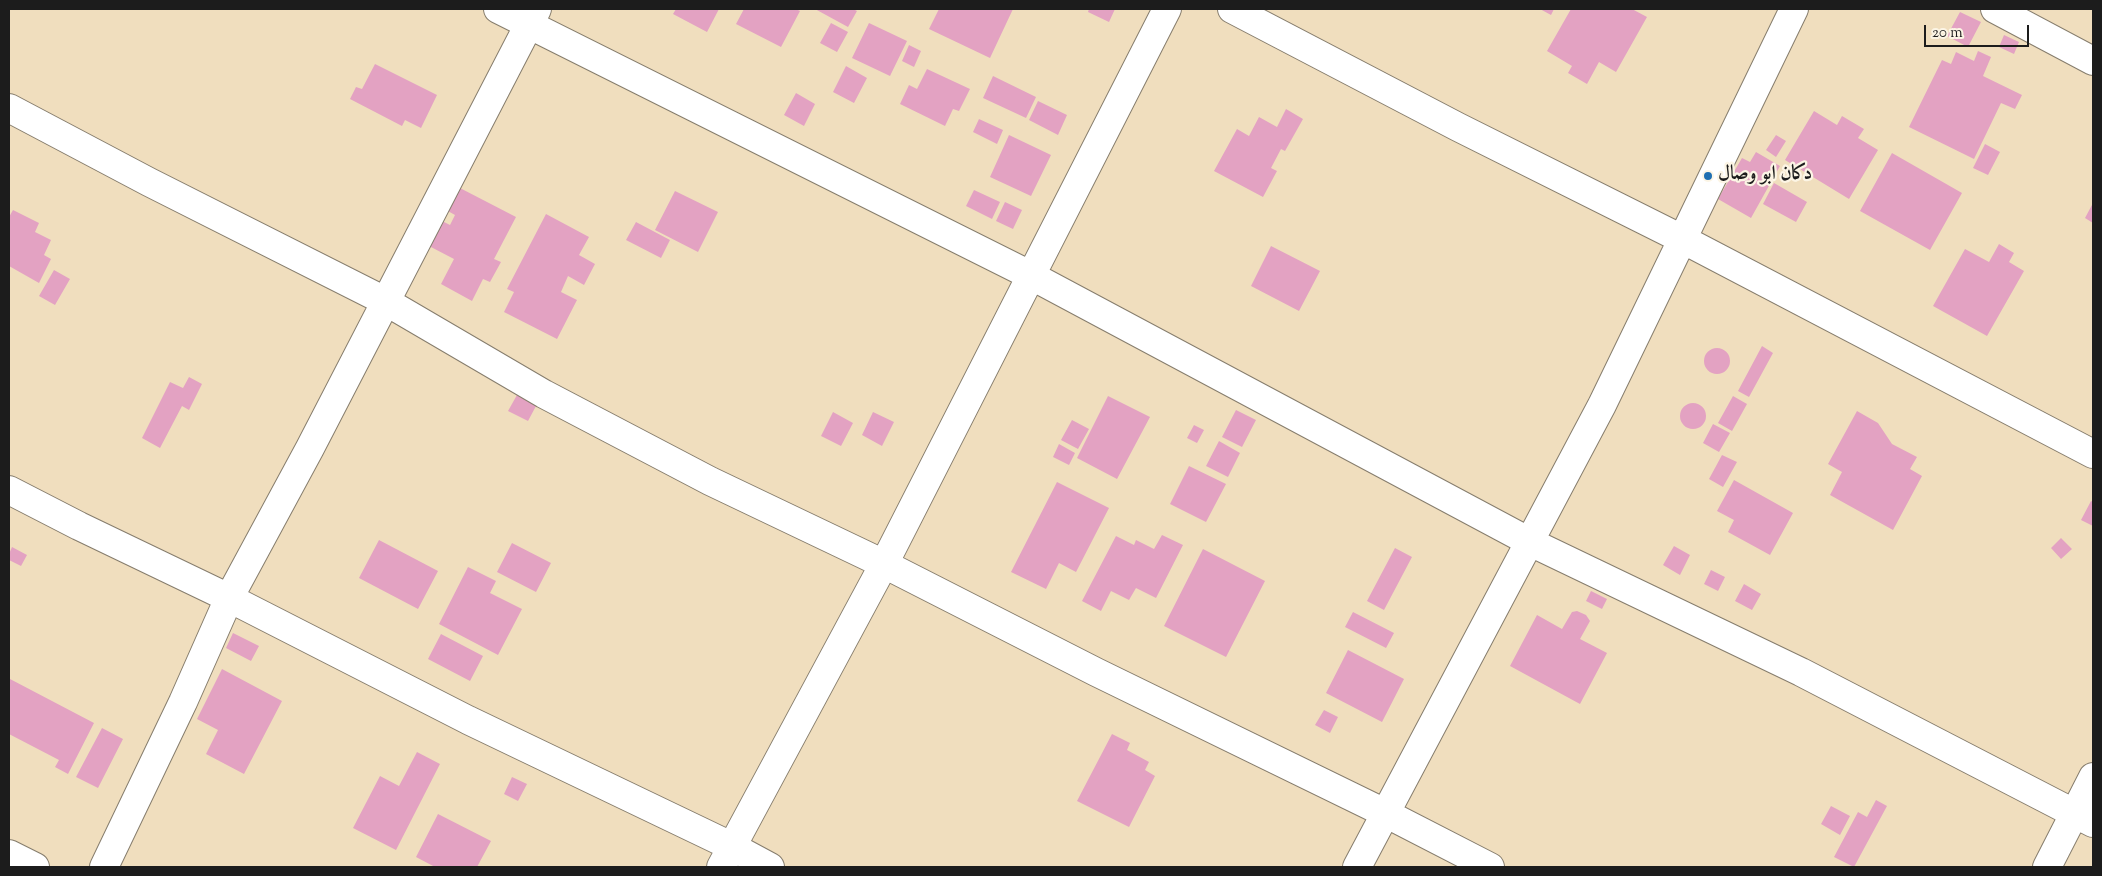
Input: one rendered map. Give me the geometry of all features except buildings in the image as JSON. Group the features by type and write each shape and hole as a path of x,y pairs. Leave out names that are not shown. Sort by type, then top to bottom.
{"street":[{"path":"498,9 533,17 1030,275 1530,542 1801,672 2084,818"},
{"path":"726,857 884,564 1166,9"},
{"path":"1232,9 1458,127 1682,239 2093,454"},
{"path":"1356,867 1602,405 1794,9"},
{"path":"1995,9 2093,62"},
{"path":"104,867 183,702 229,598 533,17"},
{"path":"9,108 149,182 385,302 544,394 710,481 884,564 1096,672 1385,813 1490,867"},
{"path":"9,490 78,526 229,598 468,720 726,857 770,867"},
{"path":"2047,867 2084,818 2093,777"},
{"path":"9,854 35,867"}],"place":[{"name":"دكان ابو وصال","path":"1708,176"}]}
